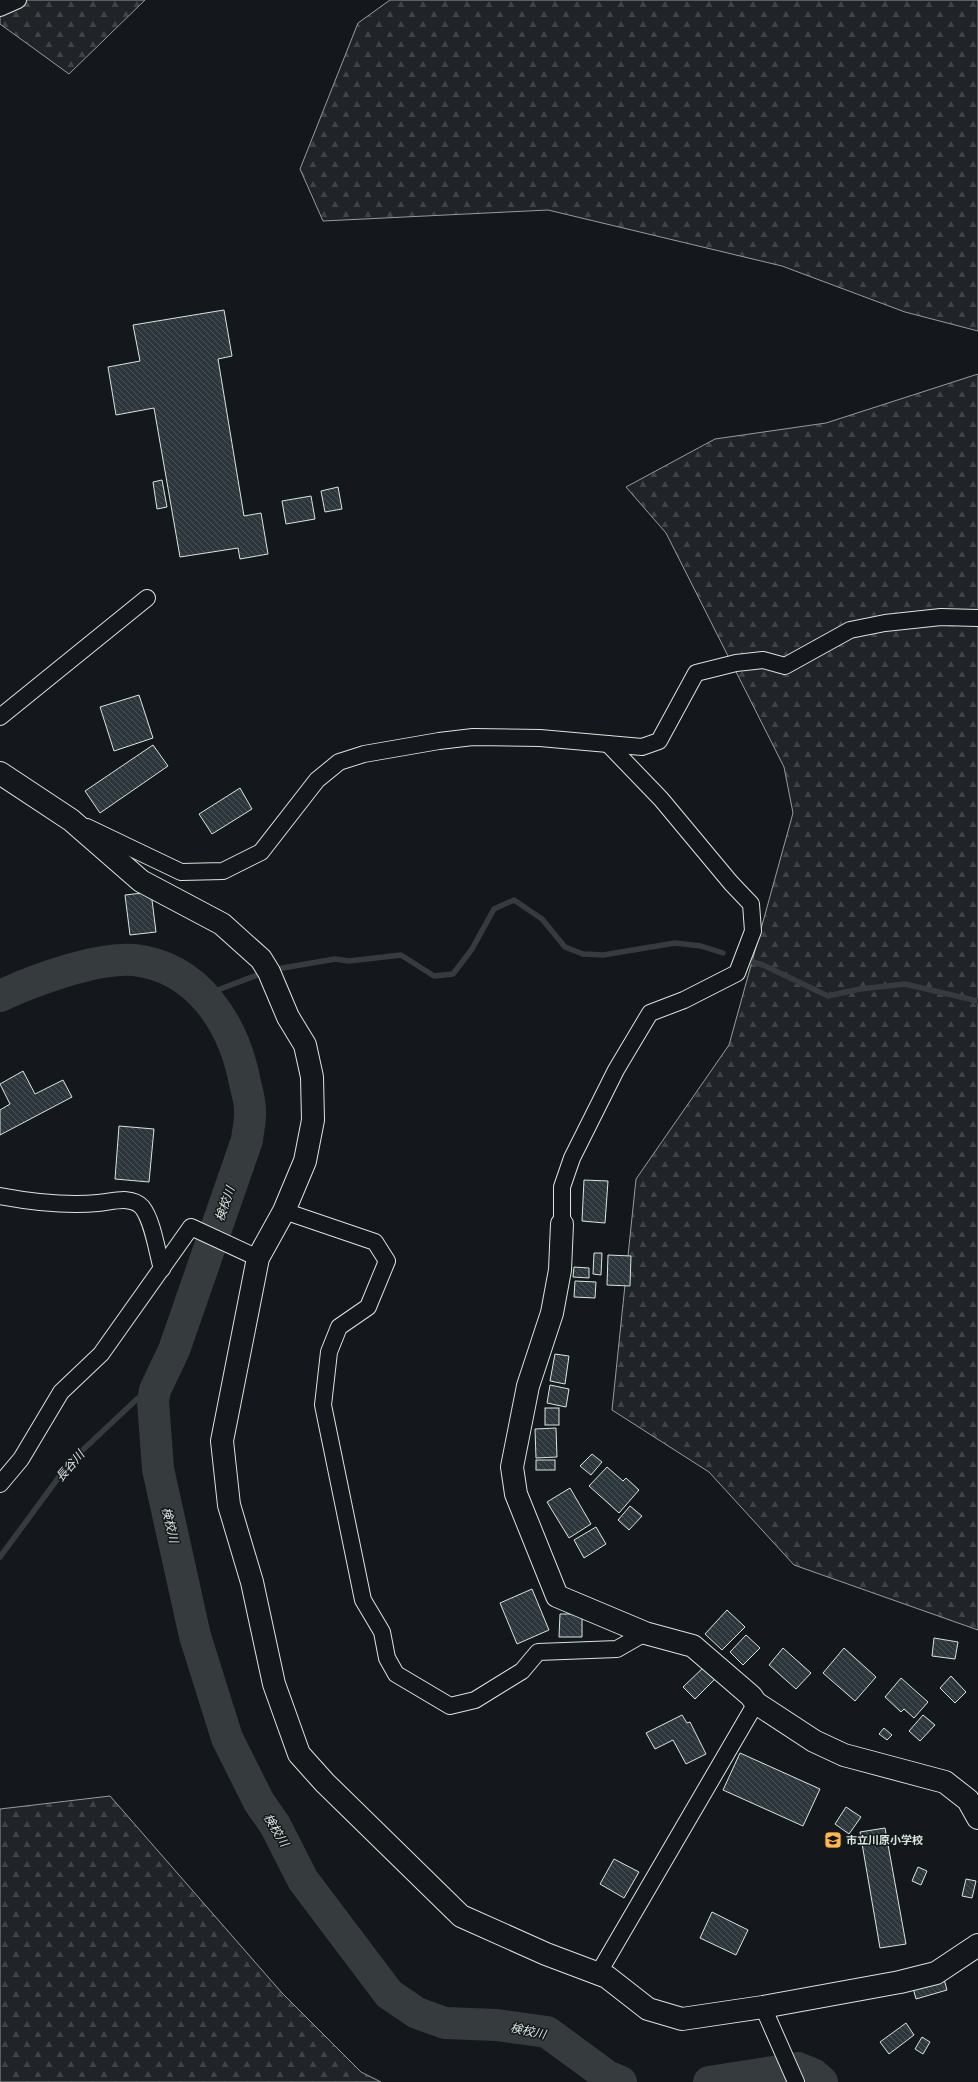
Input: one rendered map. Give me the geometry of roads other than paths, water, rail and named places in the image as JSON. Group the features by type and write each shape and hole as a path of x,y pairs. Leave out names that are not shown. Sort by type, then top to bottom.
{"street":[{"path":"0,8 18,0"},
{"path":"0,717 147,598"},
{"path":"71,820 181,872 223,871 261,852 317,780 339,762 358,756 439,741 472,737 540,738 642,747 660,741 696,673 736,663 763,660 784,666 850,630 864,627 941,617 978,618"},
{"path":"608,744 661,798 731,883 751,904 753,931 737,973 684,1000 650,1013 616,1070 572,1158 562,1188 562,1224 559,1277 552,1313 528,1386 512,1467 516,1494 557,1596 645,1633 693,1646 751,1696 756,1703 814,1741 844,1755 945,1782 968,1800 978,1818"},
{"path":"0,773 71,820 141,881 222,924 261,959 269,972 288,1017 305,1045 312,1077 313,1120 305,1161 284,1211 258,1258 222,1441 229,1505 252,1582 274,1684 298,1754 325,1783 461,1916 546,1954 607,1977 648,2009 682,2019 763,2007 900,1982 936,1973 978,1945"},
{"path":"0,1196 77,1205 124,1200 134,1201 142,1208 148,1218 162,1268"},
{"path":"284,1211 375,1242 387,1261 368,1307 339,1327 329,1352 323,1405 363,1600 382,1632 387,1658 396,1674 450,1706 475,1700 522,1671 538,1652 617,1649 645,1633"},
{"path":"0,1484 21,1459 61,1392 101,1354 191,1228 258,1258"},
{"path":"598,1974 756,1703"},
{"path":"763,2007 796,2082"}],"waterway":[{"path":"277,969 335,959 349,961 401,955 434,976 453,974 472,949 494,909 514,900 542,919 565,947 583,954 603,955 675,943 701,946 723,953"},
{"name":"検校川","path":"0,996 30,983 84,966 102,962 134,960 157,965 177,974 194,986 209,1002 222,1020 240,1061 250,1103 250,1121 247,1140 174,1350 155,1390 153,1401 158,1469 195,1636 227,1738 259,1802 275,1825 303,1880 389,1994 417,2013 445,2023 497,2025 547,2032 607,2076 621,2082"},
{"path":"753,962 763,965 828,996 860,989 905,984 978,1001"},
{"path":"206,998 215,991 260,974"},
{"name":"長谷川","path":"0,1557 70,1462 137,1399 155,1390"},
{"name":"検校川","path":"709,2082 798,2068 813,2074 822,2082"}],"place":[{"name":"市立川原小学校","path":"833,1840"}]}
